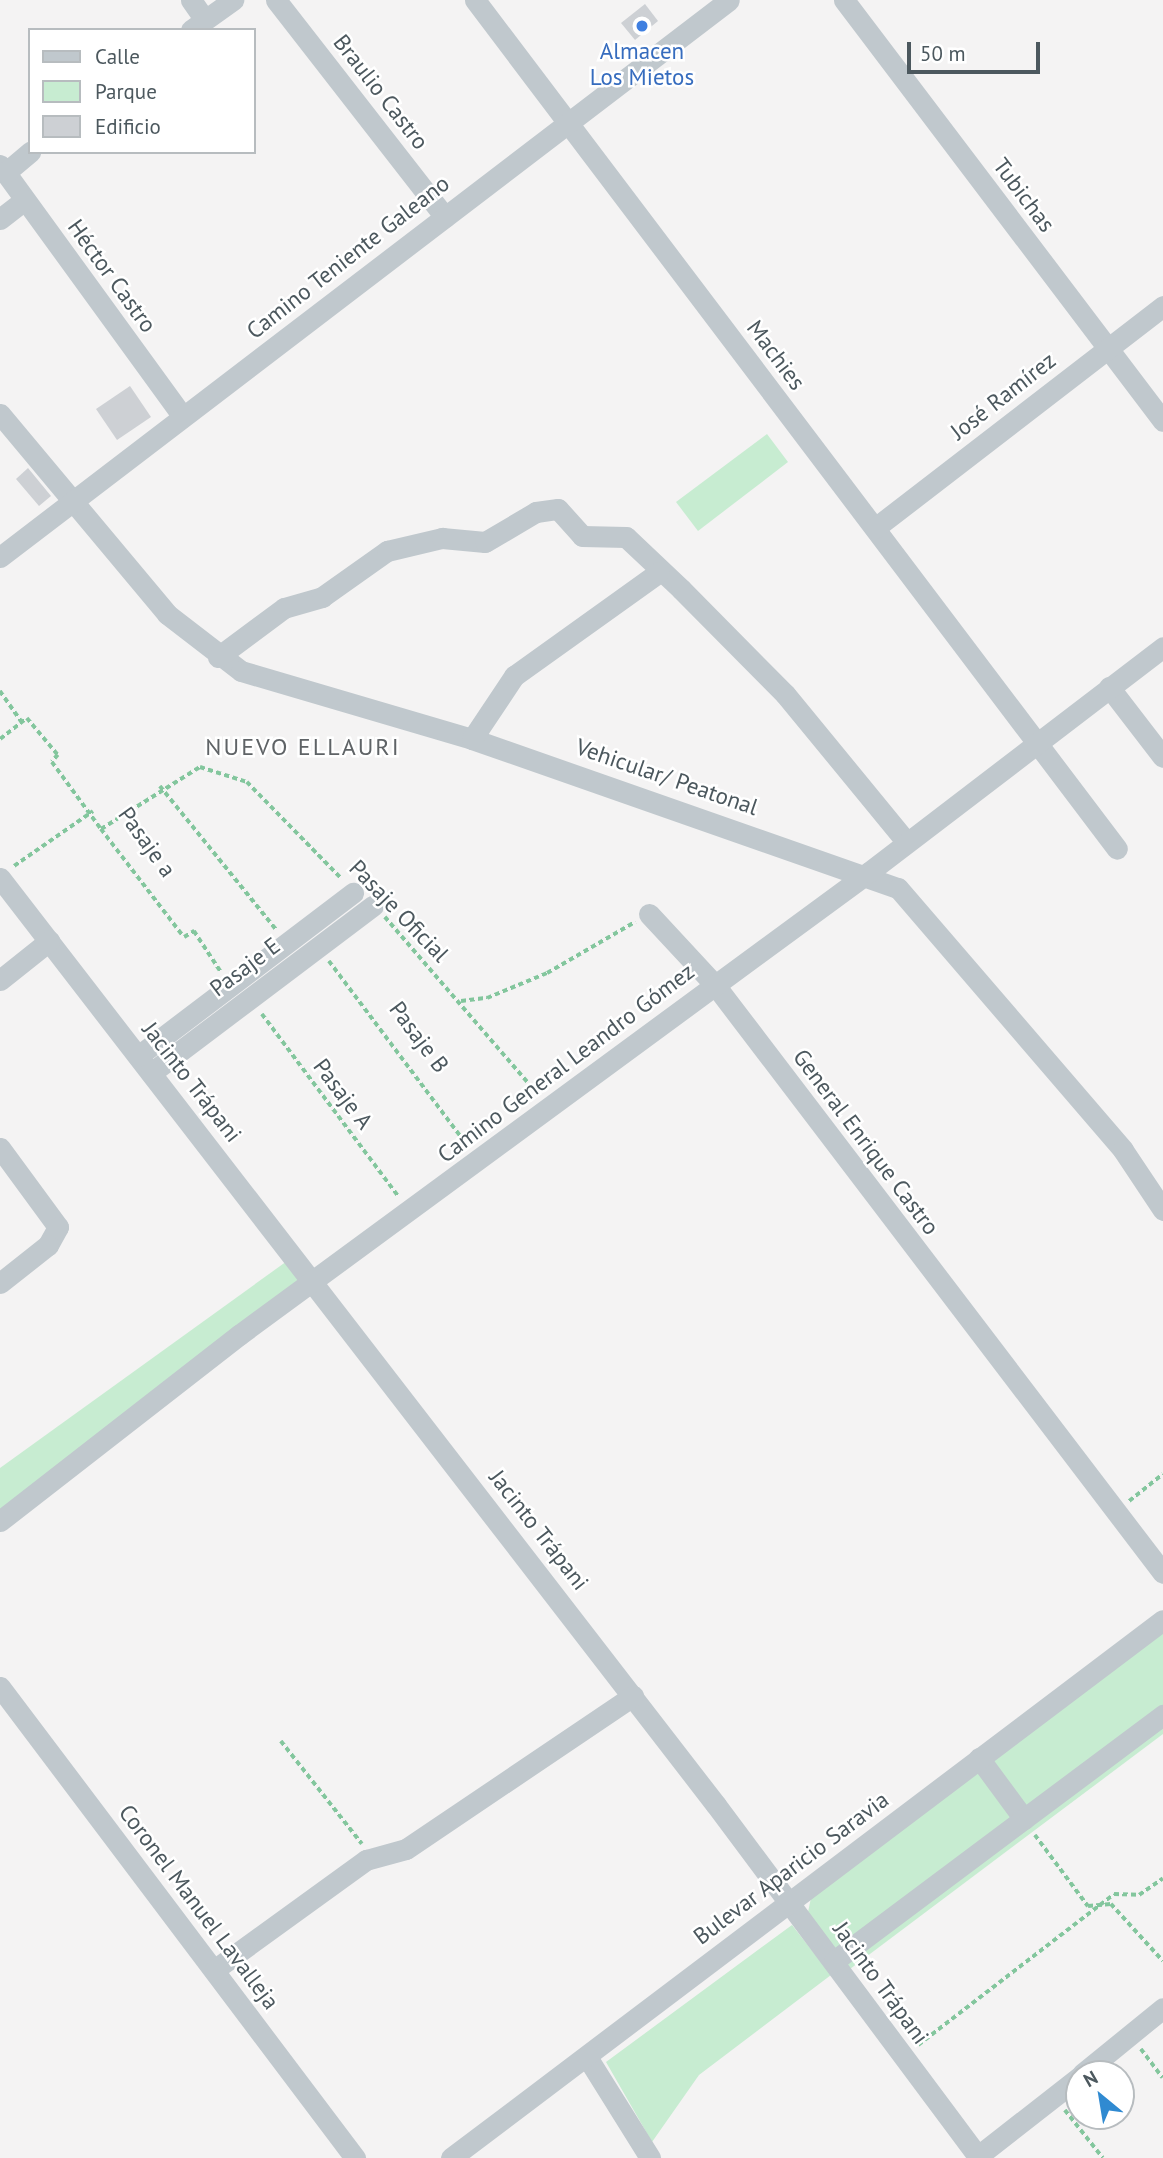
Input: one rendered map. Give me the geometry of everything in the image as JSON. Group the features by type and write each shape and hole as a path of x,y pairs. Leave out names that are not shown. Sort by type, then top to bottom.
{"street":[{"path":"191,0 198,25 233,0"},
{"name":"Braulio Castro","path":"276,0 445,217"},
{"name":"Machies","path":"475,0 1116,849"},
{"name":"Camino Teniente Galeano","path":"2,552 76,505 183,417 566,121 729,0"},
{"name":"Tubichas","path":"844,0 1163,422"},
{"path":"3,169 28,153"},
{"name":"Héctor Castro","path":"3,169 183,417"},
{"path":"0,219 24,200"},
{"name":"José Ramírez","path":"875,528 1163,306"},
{"name":"Vehicular/ Peatonal","path":"0,414 167,614 218,657 242,671 472,739 869,872 898,888 1123,1150 1163,1210"},
{"path":"218,657 284,608 322,597 387,551 442,538 485,542 536,512 558,509 582,536 626,537 785,694 905,840"},
{"path":"472,739 514,676 659,572"},
{"name":"Camino General Leandro Gómez","path":"0,1521 314,1281 410,1213 869,872 905,840 1163,647"},
{"path":"1109,687 1163,757"},
{"name":"Jacinto Trápani","path":"5,873 49,940 633,1696 834,1961 978,2157"},
{"name":"Pasaje E","path":"151,1073 240,992 283,946 353,892"},
{"name":"Pasaje E","path":"138,1056 317,946 373,906"},
{"name":"General Enrique Castro","path":"649,914 715,985 1113,1512 1163,1573"},
{"path":"309,925 317,946"},
{"path":"0,980 49,940"},
{"path":"0,1147 58,1227 48,1245 0,1283"},
{"name":"Bulevar Aparicio Saravia","path":"451,2158 1163,1620"},
{"name":"Coronel Manuel Lavalleja","path":"0,1687 355,2158"},
{"path":"214,1970 373,1856 406,1849 633,1696"},
{"path":"834,1961 1163,1715"},
{"path":"979,1758 1024,1819"},
{"path":"1098,2060 1163,2008"},
{"path":"587,2057 650,2158"},
{"path":"978,2157 1065,2089"}],"path":[{"path":"0,691 22,722 0,739"},
{"name":"Pasaje a","path":"22,722 27,718 58,755 52,762 93,811 101,829 184,937 194,931 240,992"},
{"name":"Pasaje Oficial","path":"160,786 200,767 247,782 353,892"},
{"path":"101,829 160,786 227,873 238,874 283,946"},
{"path":"5,873 93,811"},
{"name":"Pasaje Oficial","path":"373,906 461,1001 551,1109"},
{"path":"461,1001 487,998 547,973 649,914"},
{"name":"Pasaje B","path":"317,946 479,1161"},
{"name":"Pasaje A","path":"240,992 410,1213"},
{"path":"1113,1512 1163,1474"},
{"path":"281,1741 373,1856"},
{"path":"1024,1819 1088,1906 1111,1904 1163,1961"},
{"path":"902,2057 1114,1894 1139,1895 1163,1878"},
{"path":"1130,2033 1163,2078"},
{"path":"1055,2097 1103,2158"}],"green space":[{"path":"767,434 788,462 698,531 676,502"},
{"path":"294,1256 314,1281 0,1521 0,1468"},
{"path":"1163,1630 1163,1734 850,1969 808,1912 811,1898"},
{"path":"792,1925 831,1975 699,2075 652,2142 606,2062"}],"building":[{"path":"645,4 658,21 635,40 621,23"},
{"path":"130,386 151,417 117,440 96,409"},
{"path":"28,468 51,496 39,506 16,479"}],"place":[{"name":"Almacen Los Mietos","path":"642,26"}],"district":[{"name":"NUEVO ELLAURI","path":"303,747"}]}
